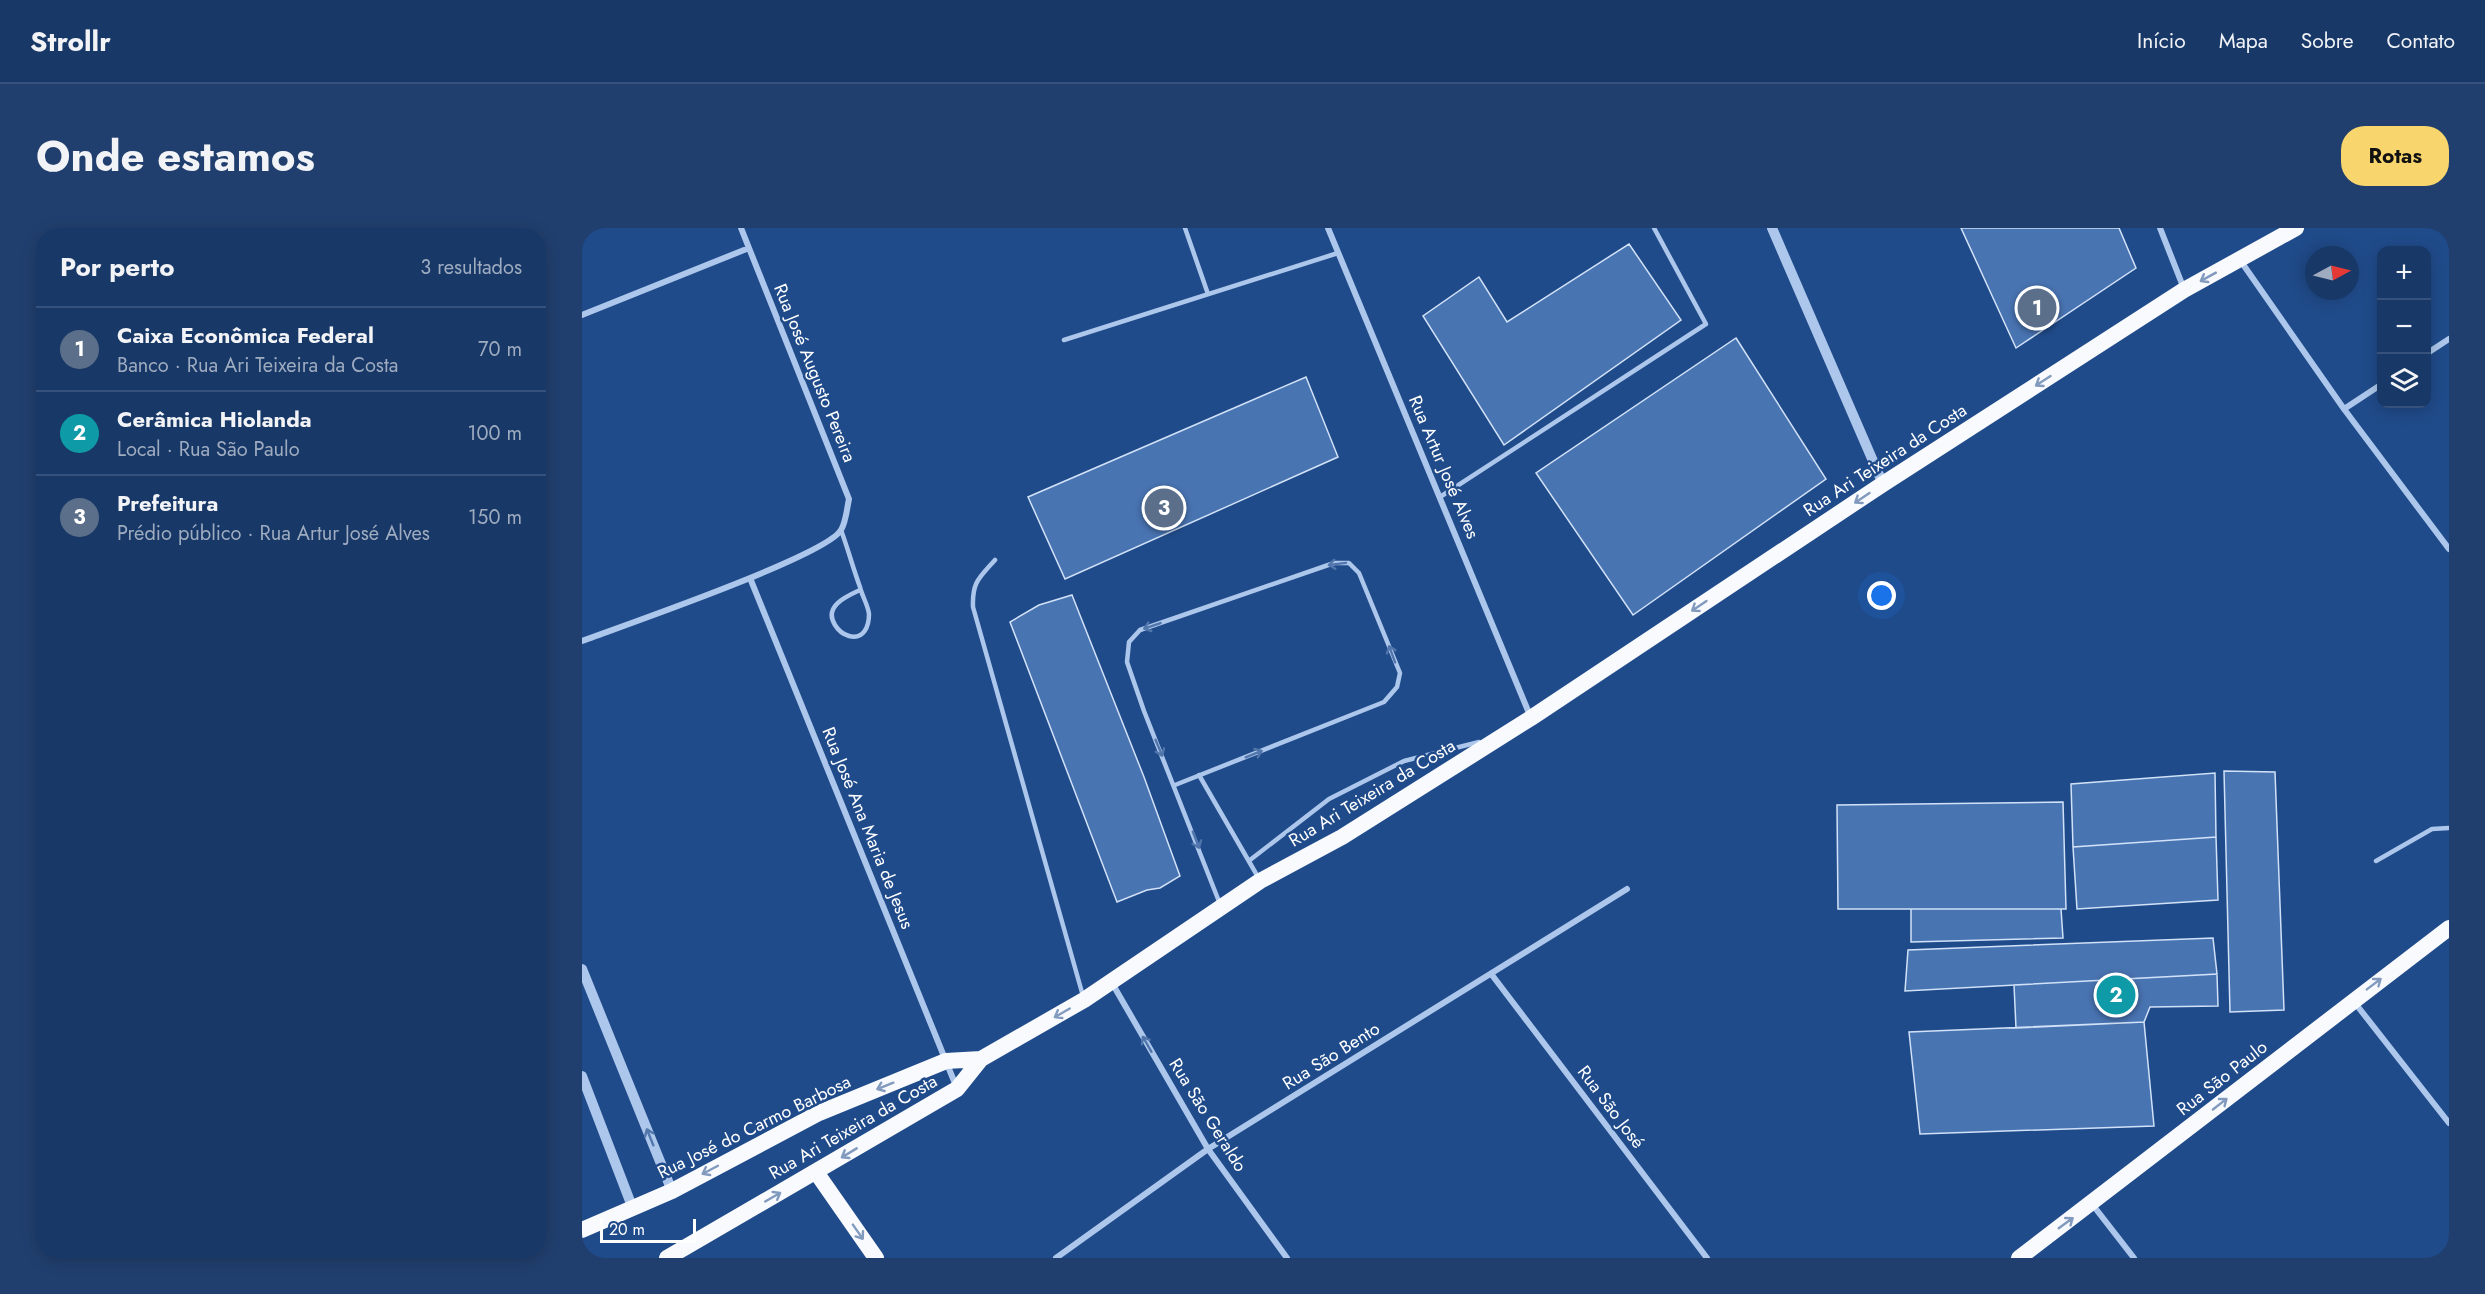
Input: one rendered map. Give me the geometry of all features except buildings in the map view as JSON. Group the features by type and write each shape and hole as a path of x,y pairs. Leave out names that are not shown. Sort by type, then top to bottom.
{"highway":[{"name":"Rua Ari Teixeira da Costa","path":"667,1258 957,1089 981,1059 1112,983 1260,881 1342,837 1531,718 1883,484 2184,290 2296,228"},
{"name":"Rua São Paulo","path":"2019,1258 2449,928"},
{"name":"Rua José do Carmo Barbosa","path":"582,1230 672,1191 819,1113 946,1061 981,1059"},
{"path":"816,1172 876,1258"}],"street":[{"name":"Rua José Augusto Pereira","path":"741,228 849,499 841,530"},
{"name":"Rua Artur José Alves","path":"1328,228 1531,718"},
{"path":"1772,228 1883,484"},
{"path":"2160,228 2184,290"},
{"path":"582,315 748,248"},
{"path":"2240,260 2343,409 2449,549"},
{"path":"2431,351 2449,339"},
{"path":"2343,409 2377,387"},
{"path":"582,641 750,578 829,541 841,530"},
{"name":"Rua José Ana Maria de Jesus","path":"750,578 957,1089"},
{"name":"Rua São Bento","path":"1056,1258 1208,1149 1492,975 1627,889"},
{"path":"582,969 672,1191"},
{"name":"Rua São José","path":"1492,975 1707,1258"},
{"name":"Rua São Geraldo","path":"1112,983 1208,1149 1287,1258"},
{"path":"2353,1000 2449,1123"},
{"path":"582,1076 633,1209"},
{"path":"2092,1204 2134,1258"}],"lane":[{"path":"1185,228 1208,294"},
{"path":"1440,497 1706,324 1654,228"},
{"path":"1064,340 1338,253"},
{"path":"841,530 869,611 868,626 863,634 855,637 845,635 839,631 832,620 833,608 840,600 860,590"},
{"path":"995,560 975,583 972,591 973,607 1084,1000"},
{"path":"1175,785 1384,702 1397,687 1400,673 1380,621 1359,573 1349,563 1334,563 1140,630 1129,642 1127,662 1221,908"},
{"name":"Rua Ari Teixeira da Costa","path":"1250,860 1329,799 1404,761 1502,736"},
{"path":"1199,775 1250,860 1260,881"},
{"path":"2376,861 2432,829 2449,828"}],"place":[{"name":"Caixa Econômica Federal","path":"2037,308"},
{"name":"Prefeitura","path":"1164,508"},
{"name":"Cerâmica Hiolanda","path":"2116,995"}]}
